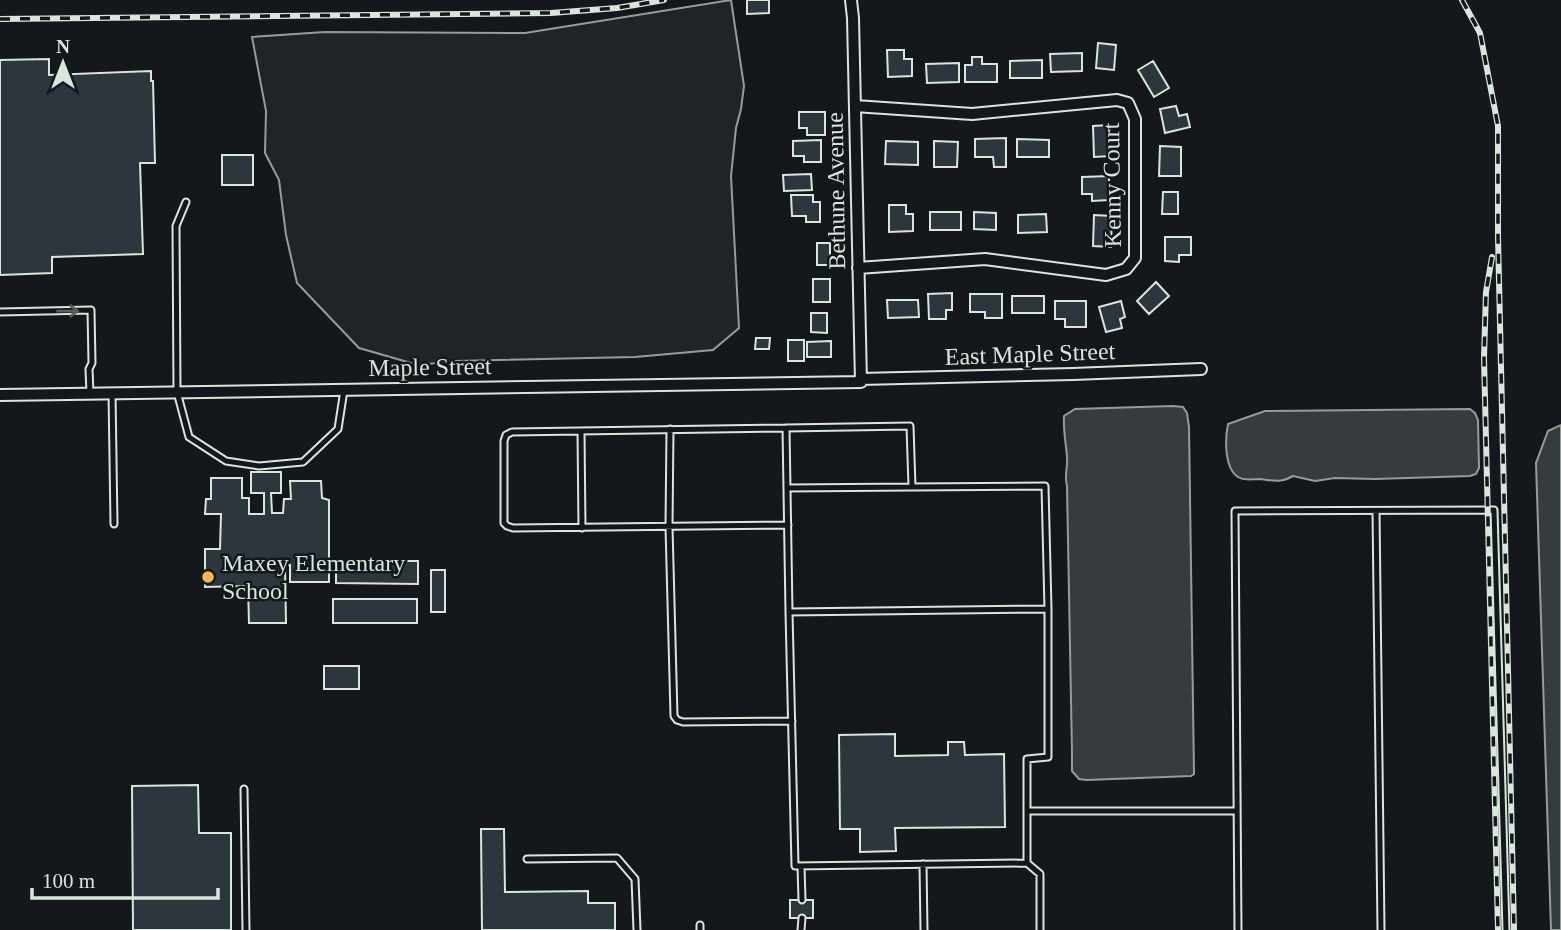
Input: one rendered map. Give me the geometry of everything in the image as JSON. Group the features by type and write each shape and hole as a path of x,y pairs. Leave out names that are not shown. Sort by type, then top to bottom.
{"street":[{"name":"Bethune Avenue","path":"851,0 861,381"},
{"name":"Kenny Court","path":"855,106 972,114 1118,100 1128,103 1135,119 1135,258 1126,269 1105,275 985,260 858,268"},
{"name":"East Maple Street","path":"861,381 1202,369"},
{"name":"Maple Street","path":"0,394 861,381"}],"lane":[{"path":"186,202 176,226 177,392 189,437 226,461 259,466 303,462 338,429 345,388"},
{"path":"0,312 91,310 90,393"},
{"path":"112,393 114,524"},
{"path":"788,525 513,528 504,523 504,440 506,435 512,432 911,426 912,486"},
{"path":"786,428 795,866 1027,863 1040,874 1040,930"},
{"path":"670,429 669,527 674,716 683,722 792,721"},
{"path":"581,431 582,528"},
{"path":"787,488 1045,486 1048,757 1027,759 1027,863"},
{"path":"1238,930 1235,511 1494,510 1506,930"},
{"path":"1376,511 1381,930"},
{"path":"789,612 1048,609"},
{"path":"244,789 246,930"},
{"path":"1027,811 1237,811"},
{"path":"527,859 617,858 635,879 637,930"},
{"path":"923,864 924,930"},
{"path":"801,866 802,900"},
{"path":"802,918 802,930"}],"shaded area":[{"path":"731,0 744,86 731,176 739,328 713,350 635,357 456,361 418,365 359,348 297,283 286,235 279,180 265,153 266,111 252,37 325,32 525,33"},
{"path":"1183,407 1187,413 1189,427 1194,774 1079,779 1072,771 1064,416 1075,409"},
{"path":"1470,409 1478,420 1479,468 1476,474 1470,476 1335,478 1315,481 1293,476 1277,481 1246,479 1233,473 1228,460 1228,424 1265,411"},
{"path":"1561,425 1561,930 1551,930 1536,463 1548,431"}],"building":[{"path":"747,0 769,0 769,13 747,14"},
{"path":"1098,43 1116,45 1114,70 1096,68"},
{"path":"887,50 904,50 904,59 912,59 912,76 888,77"},
{"path":"1082,53 1082,71 1051,72 1050,54"},
{"path":"972,57 982,57 982,64 997,64 997,82 965,82 965,65 972,65"},
{"path":"49,59 49,75 151,71 155,163 140,163 143,254 52,257 52,273 0,275 0,60"},
{"path":"1042,60 1042,78 1010,78 1010,61"},
{"path":"1153,61 1169,88 1154,97 1138,70"},
{"path":"959,63 959,82 927,83 926,64"},
{"path":"1176,106 1179,116 1187,114 1190,127 1165,133 1160,109"},
{"path":"799,112 825,112 825,135 807,135 807,128 799,128"},
{"path":"1110,125 1110,156 1094,157 1093,126"},
{"path":"1006,138 1006,167 994,167 993,157 975,157 975,139"},
{"path":"1017,139 1049,140 1049,157 1017,157"},
{"path":"821,140 821,162 804,162 804,156 793,156 793,141"},
{"path":"886,141 918,142 918,165 885,164"},
{"path":"934,141 958,142 957,167 934,167"},
{"path":"1160,146 1181,147 1181,176 1159,176"},
{"path":"222,155 253,155 253,185 222,185"},
{"path":"811,174 812,190 784,191 783,175"},
{"path":"1109,176 1109,200 1092,201 1092,194 1082,194 1082,177"},
{"path":"1163,192 1178,192 1178,214 1162,214"},
{"path":"791,195 813,195 813,202 820,202 820,222 806,222 806,216 792,216"},
{"path":"889,205 906,205 906,214 913,214 913,231 889,232"},
{"path":"930,212 961,212 961,230 930,230"},
{"path":"974,212 996,213 996,230 974,229"},
{"path":"1046,214 1047,232 1018,233 1018,215"},
{"path":"1094,215 1112,216 1111,247 1093,246"},
{"path":"1165,237 1191,237 1191,255 1179,255 1179,262 1165,261"},
{"path":"817,243 830,243 830,265 817,265"},
{"path":"813,279 830,279 830,302 813,302"},
{"path":"1156,282 1169,296 1149,314 1137,301"},
{"path":"952,293 952,310 946,310 946,319 929,319 928,294"},
{"path":"970,294 1002,294 1002,318 985,318 985,312 970,312"},
{"path":"1012,296 1044,296 1044,313 1012,313"},
{"path":"887,300 918,300 919,317 888,318"},
{"path":"1055,301 1086,301 1086,327 1065,327 1065,319 1055,319"},
{"path":"1121,301 1125,317 1120,319 1122,328 1106,332 1099,307"},
{"path":"811,313 827,313 827,333 811,332"},
{"path":"756,338 770,338 769,349 755,349"},
{"path":"788,340 804,340 804,361 788,361"},
{"path":"831,341 831,357 807,357 807,342"},
{"path":"251,472 281,472 281,493 271,493 272,513 283,513 284,499 291,499 290,481 321,481 322,498 329,500 329,582 290,582 290,565 285,565 286,623 249,623 248,586 205,587 205,549 220,549 221,514 205,514 206,499 211,499 211,478 242,478 242,498 249,498 249,514 264,514 264,493 251,493"},
{"path":"336,561 418,561 418,584 336,583"},
{"path":"431,570 445,570 445,612 431,612"},
{"path":"333,599 417,599 417,623 333,623"},
{"path":"324,666 359,666 359,689 324,689"},
{"path":"895,734 895,756 948,755 948,742 964,742 965,755 1004,754 1005,827 895,828 896,851 860,852 860,829 840,829 839,735"},
{"path":"198,785 199,833 231,833 231,930 133,930 132,786"},
{"path":"481,829 504,829 505,892 588,891 588,903 615,903 615,930 482,930"},
{"path":"790,900 813,900 813,918 790,918"}],"railway":[{"path":"0,19 551,13 617,8 664,0"},
{"path":"1462,0 1480,33 1498,126 1498,237 1514,930"},
{"path":"1492,257 1486,292 1484,358 1498,930"}],"place":[{"name":"Maxey Elementary School","path":"208,577"}]}
